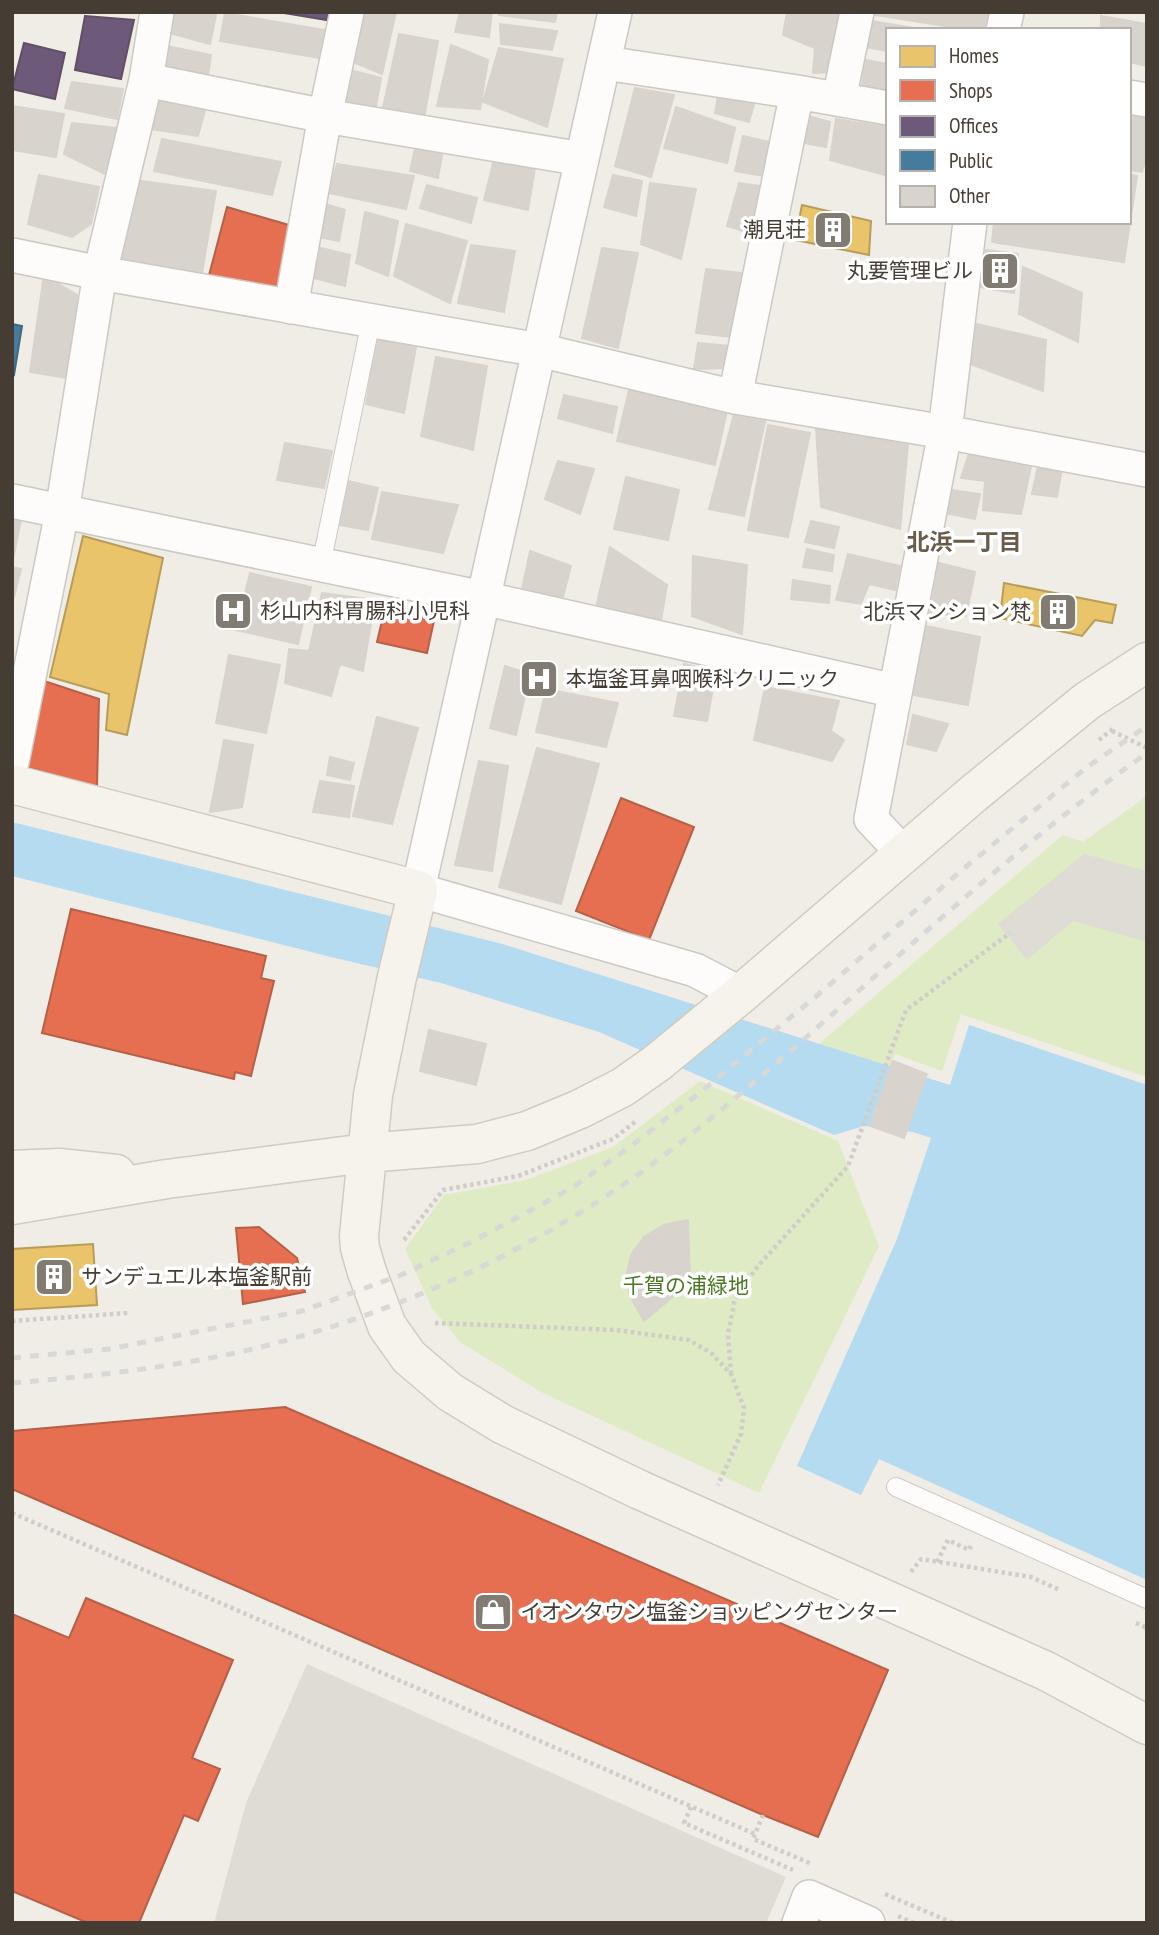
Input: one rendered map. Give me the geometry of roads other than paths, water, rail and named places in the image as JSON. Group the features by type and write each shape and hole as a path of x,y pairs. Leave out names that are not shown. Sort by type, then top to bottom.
{"street":[{"path":"12,762 62,512 100,273 146,80 157,12"},
{"path":"291,307 325,116 347,12"},
{"path":"615,12 397,977 373,1095 359,1236 367,1272 387,1326 409,1357 450,1392 502,1424 615,1478 1046,1671 1147,1725"},
{"path":"839,99 857,12"},
{"path":"605,63 886,108"},
{"path":"146,80 325,116 582,159"},
{"path":"735,397 797,92"},
{"path":"903,853 871,819 945,432 970,224"},
{"path":"12,255 100,273 539,350 735,397 945,432 1147,470"},
{"path":"12,502 483,598 895,691"},
{"path":"12,1205 167,1179 366,1153 477,1144 527,1131 580,1109 622,1087 657,1063 733,1002 903,853 1087,701 1147,662"},
{"path":"12,784 415,904 695,970 733,1002"},
{"path":"12,1170 59,1168 167,1179"},
{"path":"799,1923 809,1898 868,1923"}],"lane":[{"path":"321,565 371,321"},
{"path":"896,1487 1147,1598"}],"water":[{"path":"12,822 499,943 950,1085 969,1025 1147,1085 1147,1580 879,1459 861,1495 797,1466 897,1239 931,1138 913,1132 864,1126 834,1135 599,1032 441,983 12,876"}],"railway":[{"path":"12,1358 109,1349 302,1311 401,1275 473,1241 572,1188 703,1090 1087,767 1147,726"},
{"path":"12,1383 166,1366 227,1355 308,1334 359,1318 458,1278 553,1228 643,1171 705,1123 1014,856 1147,753"}],"place":[{"name":"潮見荘","path":"833,230"},
{"name":"丸要管理ビル","path":"1000,271"},
{"name":"杉山内科胃腸科小児科","path":"233,611"},
{"name":"北浜マンション梵","path":"1058,612"},
{"name":"本塩釜耳鼻咽喉科クリニック","path":"539,679"},
{"name":"サンデュエル本塩釜駅前","path":"54,1277"},
{"name":"イオンタウン塩釜ショッピングセンター","path":"493,1612"}],"district":[{"name":"北浜一丁目","path":"964,542"}],"park label":[{"name":"千賀の浦緑地","path":"686,1286"}]}
